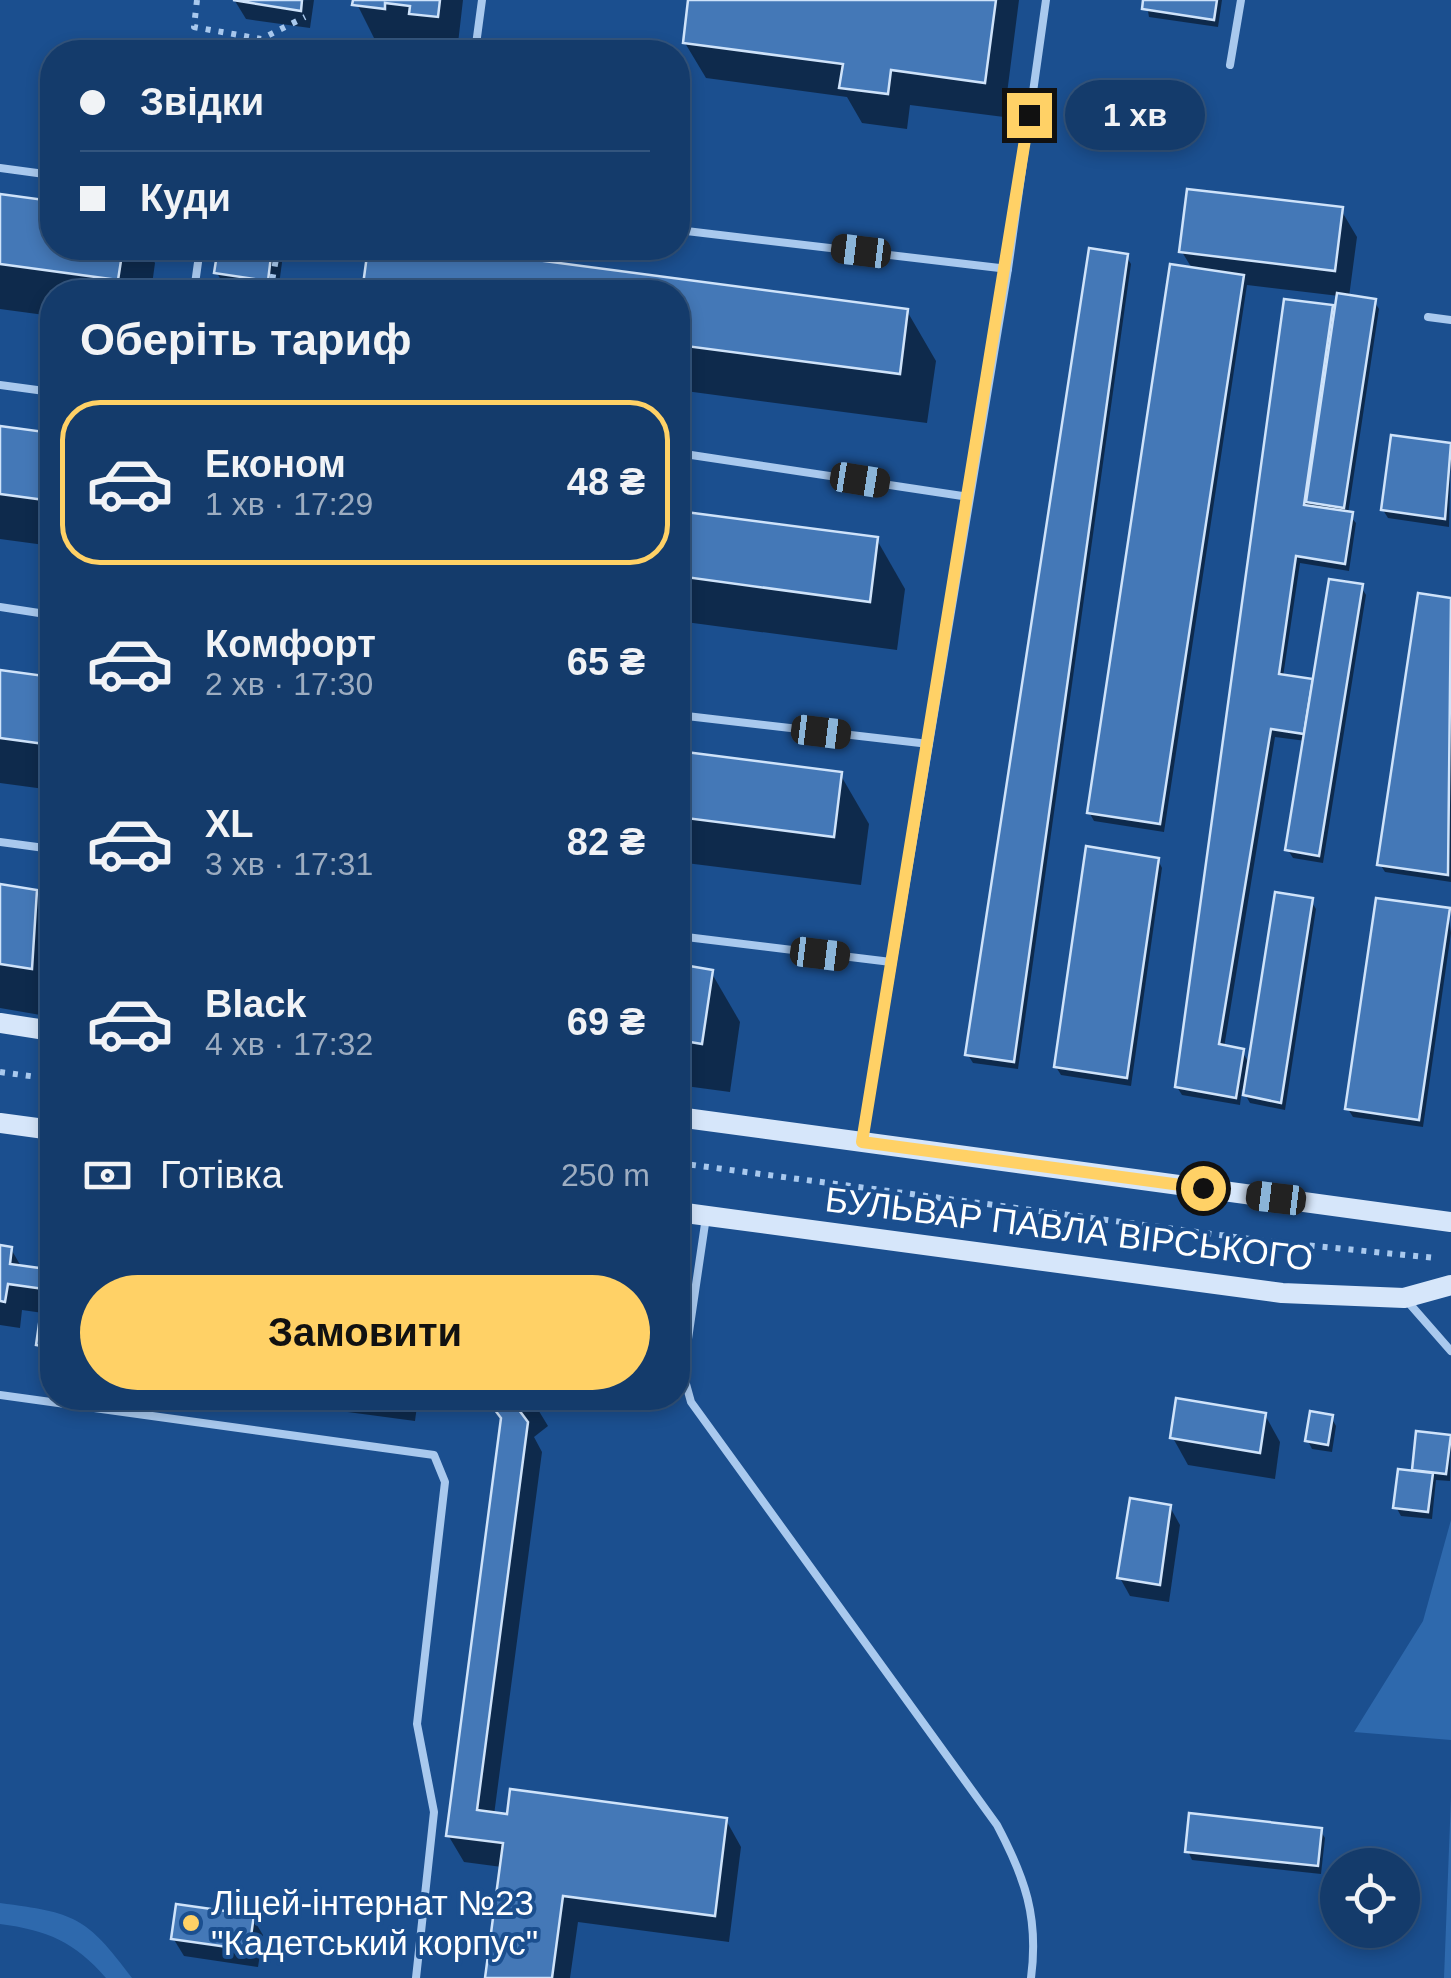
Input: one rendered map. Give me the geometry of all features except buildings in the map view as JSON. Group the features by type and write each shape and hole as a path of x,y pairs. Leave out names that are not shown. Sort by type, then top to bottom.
{"street":[{"path":"0,1024 40,1029"},
{"name":"БУЛЬВАР ПАВЛА ВІРСЬКОГО","path":"690,1119 1451,1222"},
{"path":"0,1124 40,1129"},
{"name":"БУЛЬВАР ПАВЛА ВІРСЬКОГО","path":"690,1214 1282,1292 1404,1298 1451,1285"}],"lane":[{"path":"477,40 482,0"},
{"path":"862,1142 1008,269 1046,0"},
{"path":"1230,65 1241,0"},
{"path":"0,168 40,174"},
{"path":"690,231 1008,269"},
{"path":"1428,317 1451,320"},
{"path":"0,385 40,390"},
{"path":"690,455 970,497"},
{"path":"0,608 40,613"},
{"path":"690,716 929,744"},
{"path":"0,842 40,847"},
{"path":"690,937 891,962"},
{"path":"690,1325 706,1216"},
{"path":"1404,1298 1451,1351"},
{"path":"0,1395 40,1401"},
{"path":"690,1398 998,1825 1026,1879 1035,1945 1031,1978"},
{"path":"108,1410 434,1455 445,1482 417,1724 434,1812 416,1978"}],"path":[{"path":"197,0 194,26 261,39 305,17"},
{"path":"0,1072 40,1078"},
{"path":"690,1165 1264,1241 1451,1260"}],"shaded area":[{"path":"1451,1520 1451,1740 1354,1732 1423,1621"},
{"path":"1451,1797 1451,1978 1444,1978"},
{"path":"0,1903 46,1910 77,1921 103,1942 132,1978 106,1978 83,1955 59,1940 0,1924"}],"place":[{"name":"Ліцей-інтернат №23 \"Кадетський корпус\"","path":"191,1923"}],"route":[{"path":"1029,115 1008,269 862,1142 1203,1188"}]}
